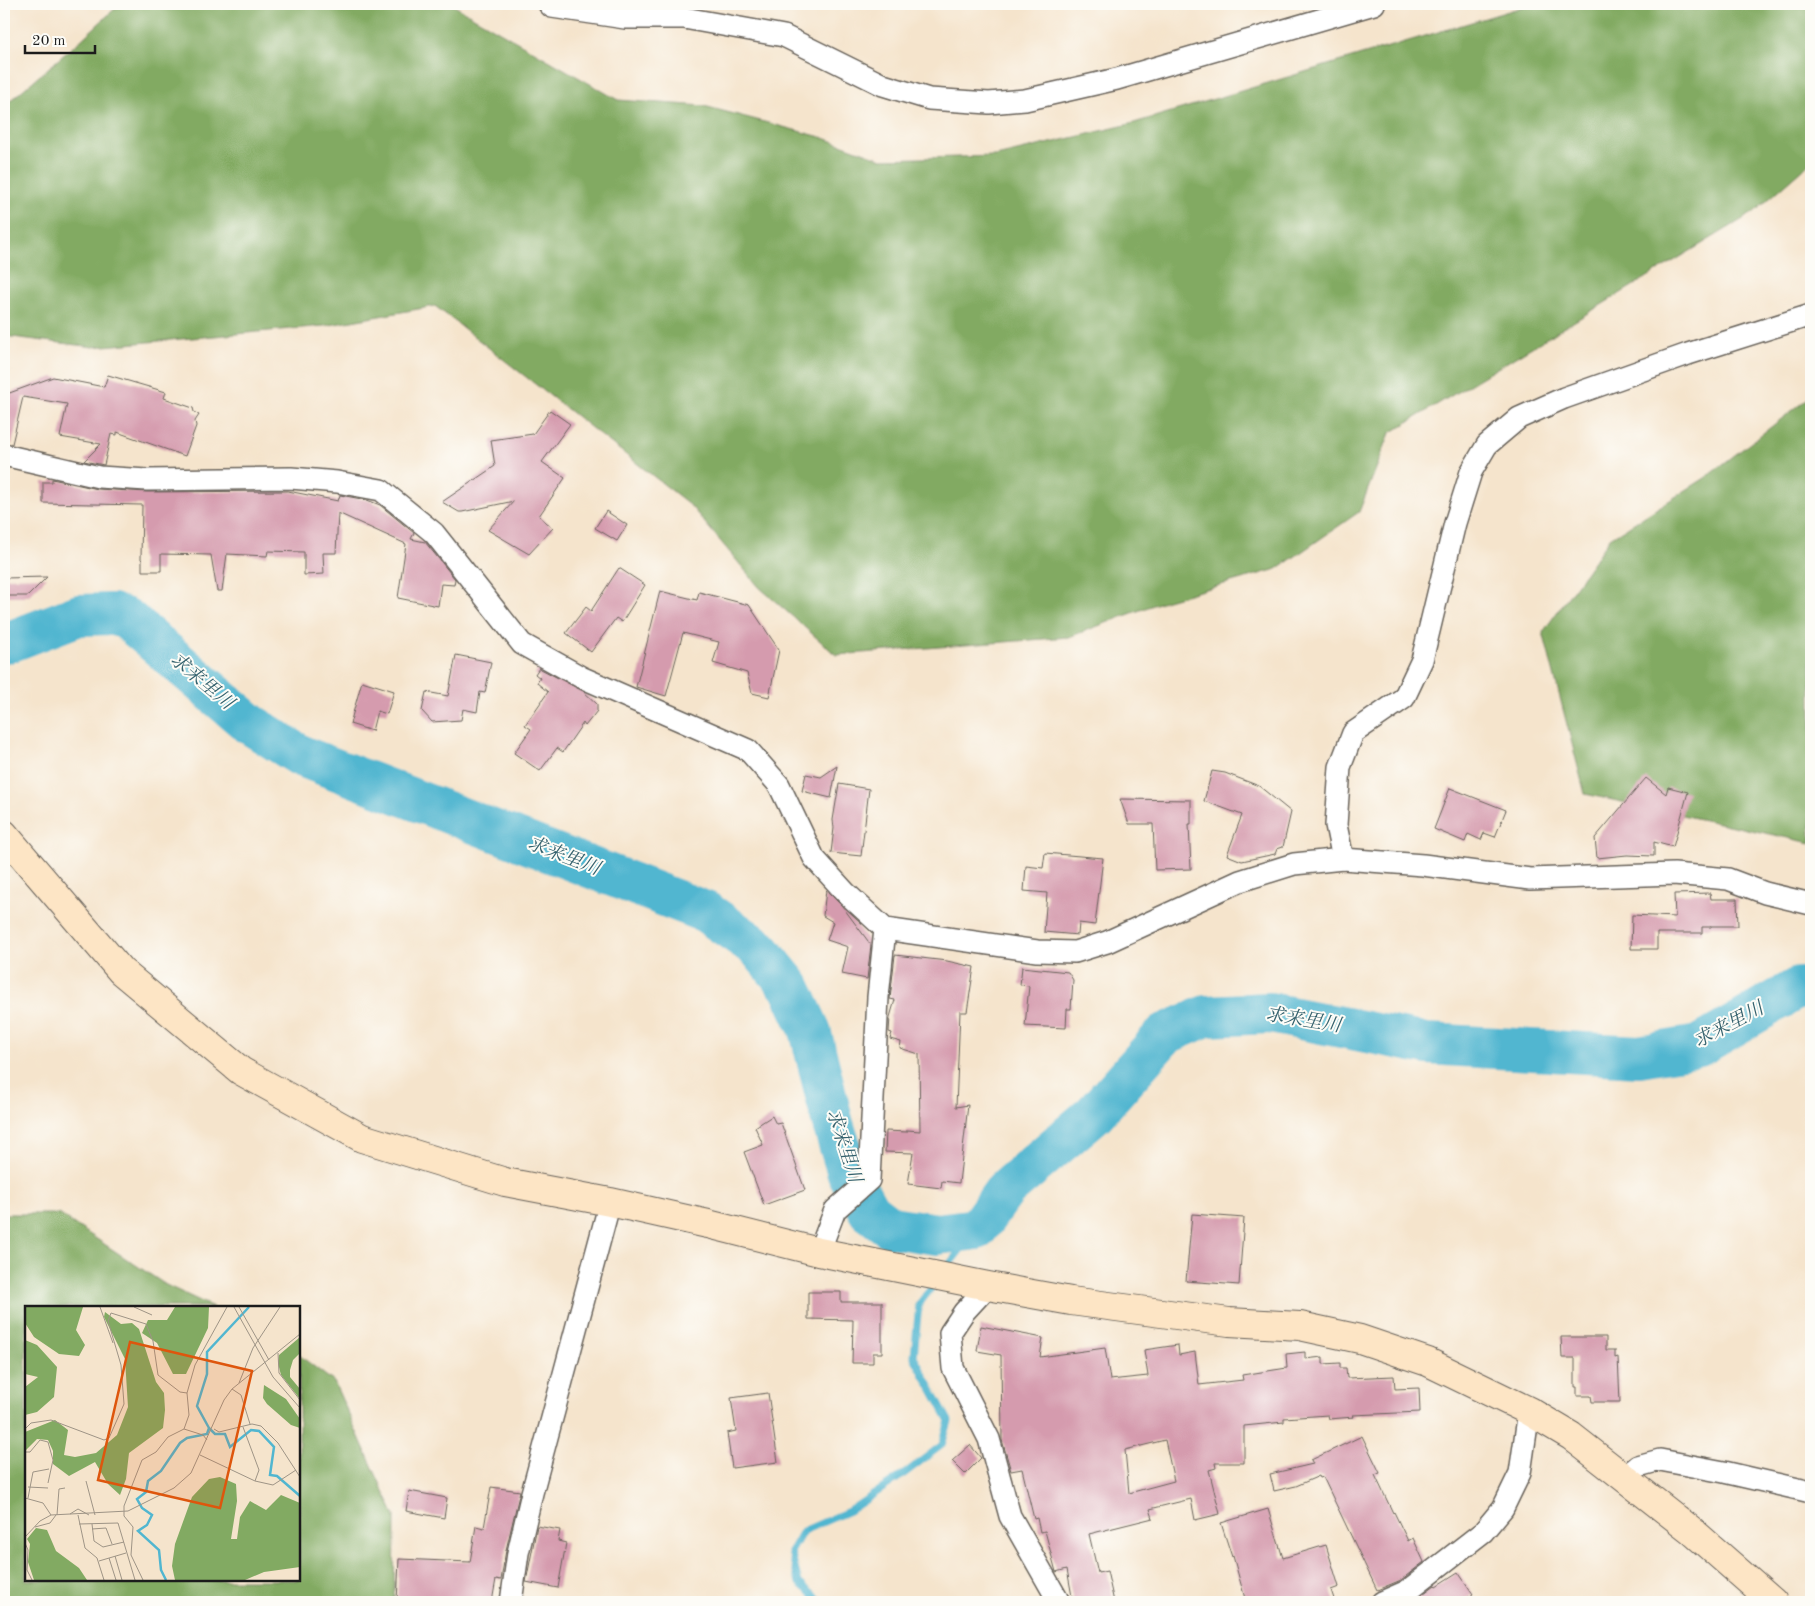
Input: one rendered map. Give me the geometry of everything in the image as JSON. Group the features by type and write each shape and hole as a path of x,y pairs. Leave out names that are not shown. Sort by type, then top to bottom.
{"street":[{"path":"548,4 552,7 625,18 684,18 784,36 883,85 929,99 989,104 1025,100 1117,79 1374,4"},
{"path":"1343,858 1336,825 1340,768 1353,733 1404,698 1422,660 1455,523 1470,472 1487,446 1520,418 1564,398 1688,354 1811,315"},
{"path":"4,455 99,477 147,480 291,478 338,482 381,490 434,532 522,644 581,677 748,750 779,785 814,858 846,893 885,929 1037,951 1075,952 1107,942 1240,881 1294,864 1343,858 1423,865 1530,879 1674,874 1710,877 1728,879 1765,893 1811,904"},
{"path":"4,834 121,971 241,1071 362,1138 506,1182 610,1202 819,1252 1071,1301 1209,1319 1300,1326 1360,1339 1428,1362 1529,1411 1571,1436 1691,1530 1773,1602"},
{"path":"819,1252 835,1210 869,1180 878,997 885,929"},
{"path":"511,1602 518,1553 532,1493 610,1202"},
{"path":"978,1284 964,1312 950,1333 953,1368 989,1439 1010,1516 1058,1602"},
{"path":"1382,1602 1407,1591 1483,1532 1503,1508 1520,1474 1529,1411"},
{"path":"1625,1477 1638,1466 1660,1460 1724,1472 1811,1492"}],"green space":[{"path":"120,4 451,4 618,100 704,106 821,137 882,159 996,156 1134,123 1532,4 1811,4 1811,162 1753,213 1390,433 1359,512 1277,569 1164,601 1069,637 836,655 759,587 689,504 435,306 324,326 93,347 4,336 4,106"},
{"path":"1811,396 1811,843 1585,794 1543,632 1610,538 1705,478"},
{"path":"4,1214 59,1214 166,1285 211,1306 25,1306 25,1581 300,1581 300,1356 334,1382 395,1516 394,1602 4,1602"}],"building":[{"path":"108,375 166,392 164,398 193,408 194,412 199,415 195,421 196,426 185,456 117,432 117,435 111,434 104,465 84,461 101,444 60,437 67,404 23,397 12,444 4,443 4,395 53,377 104,387"},
{"path":"550,410 570,424 542,462 565,478 539,516 553,528 529,554 488,530 514,501 462,512 442,502 495,466 491,440 533,434"},
{"path":"52,479 98,489 147,492 288,491 338,501 340,495 367,500 380,505 414,533 411,539 425,542 455,579 454,585 441,584 438,606 398,598 406,544 338,513 336,553 323,553 324,574 304,575 304,552 268,551 267,556 227,554 222,591 217,591 211,555 161,554 161,571 142,571 142,505 43,503 43,482 52,482"},
{"path":"606,511 627,525 617,541 595,528"},
{"path":"619,568 645,585 622,622 616,618 591,652 566,633 586,607 591,611"},
{"path":"47,577 28,596 4,596 4,578"},
{"path":"660,591 697,600 699,592 749,605 779,650 769,697 752,693 747,673 713,663 719,642 683,633 666,696 636,687"},
{"path":"456,655 491,662 485,693 480,692 477,712 463,709 461,720 432,722 422,711 426,692 448,696"},
{"path":"539,668 583,691 597,704 597,711 585,726 583,723 563,752 557,748 540,771 514,753 531,729 525,725 548,692 537,683 540,678 535,674"},
{"path":"362,681 394,691 387,714 377,711 372,731 350,724"},
{"path":"837,766 831,798 802,791 806,774 821,777"},
{"path":"1212,771 1225,773 1259,786 1291,812 1283,847 1277,849 1275,854 1242,861 1227,855 1242,815 1204,801"},
{"path":"1646,778 1666,794 1668,787 1688,792 1673,847 1654,842 1654,856 1627,855 1597,858 1595,838"},
{"path":"839,784 869,789 861,856 831,853 833,820"},
{"path":"1450,788 1506,810 1495,837 1484,833 1481,840 1468,834 1465,842 1434,829"},
{"path":"1120,799 1191,800 1191,824 1189,824 1191,869 1155,870 1153,824 1129,824"},
{"path":"1045,853 1103,858 1095,925 1079,923 1078,935 1044,932 1047,893 1024,891 1026,866 1043,868"},
{"path":"826,890 842,906 871,945 867,979 842,974 848,947 827,940 833,922 823,916"},
{"path":"1710,893 1711,899 1737,899 1738,926 1702,927 1702,933 1657,933 1657,949 1631,949 1632,915 1675,917 1674,894"},
{"path":"895,955 947,961 974,967 967,1012 960,1012 956,1107 968,1105 959,1183 942,1181 941,1188 908,1184 913,1153 885,1152 886,1131 920,1131 919,1054 900,1048 901,1042 890,1039 892,1033 889,1032 890,1017 895,1000 890,999"},
{"path":"1022,967 1068,972 1073,980 1071,1009 1067,1009 1066,1028 1025,1026 1029,986 1020,985"},
{"path":"772,1116 776,1124 781,1123 805,1190 764,1205 744,1152 763,1145 755,1127"},
{"path":"1192,1214 1244,1218 1239,1285 1186,1281"},
{"path":"808,1292 841,1292 841,1302 882,1302 882,1353 873,1353 873,1363 852,1363 853,1320 808,1319"},
{"path":"981,1326 1043,1338 1040,1357 1105,1348 1110,1380 1148,1376 1144,1350 1178,1345 1179,1355 1195,1352 1199,1385 1243,1380 1242,1375 1287,1368 1286,1354 1305,1352 1305,1359 1323,1357 1323,1364 1340,1363 1340,1368 1346,1368 1347,1378 1394,1376 1395,1389 1419,1388 1420,1412 1353,1415 1354,1417 1329,1419 1328,1415 1284,1418 1284,1422 1244,1426 1244,1463 1215,1463 1216,1468 1209,1470 1220,1514 1195,1520 1191,1499 1150,1509 1153,1518 1089,1534 1098,1573 1107,1571 1114,1602 1073,1602 1067,1569 1056,1572 1045,1531 1040,1532 1037,1518 1034,1519 1022,1469 1011,1471 1002,1440 1001,1355 977,1351","holes":["1165,1440 1174,1481 1129,1493 1125,1450"]},
{"path":"1561,1337 1606,1337 1606,1350 1615,1350 1615,1358 1618,1357 1620,1402 1592,1402 1591,1396 1577,1396 1577,1387 1575,1387 1575,1358 1562,1358"},
{"path":"768,1393 778,1462 732,1468 727,1433 736,1431 731,1398"},
{"path":"1362,1436 1380,1473 1375,1475 1393,1513 1408,1541 1413,1538 1424,1562 1401,1580 1377,1590 1323,1477 1320,1478 1319,1476 1296,1486 1274,1491 1270,1474 1313,1464 1311,1460"},
{"path":"970,1445 981,1458 965,1474 952,1461"},
{"path":"491,1487 520,1491 501,1580 496,1579 492,1602 397,1602 399,1559 470,1562 476,1526 484,1528"},
{"path":"409,1491 447,1498 444,1518 406,1511"},
{"path":"1268,1509 1283,1558 1326,1545 1339,1587 1331,1590 1335,1602 1246,1602 1221,1523"},
{"path":"537,1526 560,1530 558,1541 566,1543 558,1588 526,1582"},
{"path":"1458,1572 1473,1594 1461,1602 1412,1602 1435,1585"}],"waterway":[{"name":"求来里川","path":"4,641 9,642 79,615 112,614 127,619 250,724 301,756 706,912 758,948 790,987 810,1030 833,1124 848,1173 869,1211 890,1227 937,1234 977,1229 1006,1189 1094,1114 1165,1034 1206,1016 1270,1013 1427,1044 1639,1056 1699,1046 1798,988 1811,988"},
{"path":"944,1271 977,1229"},
{"path":"822,1602 799,1583 791,1552 803,1531 849,1511 904,1474 942,1445 949,1421 914,1357 919,1304 936,1282"}]}
